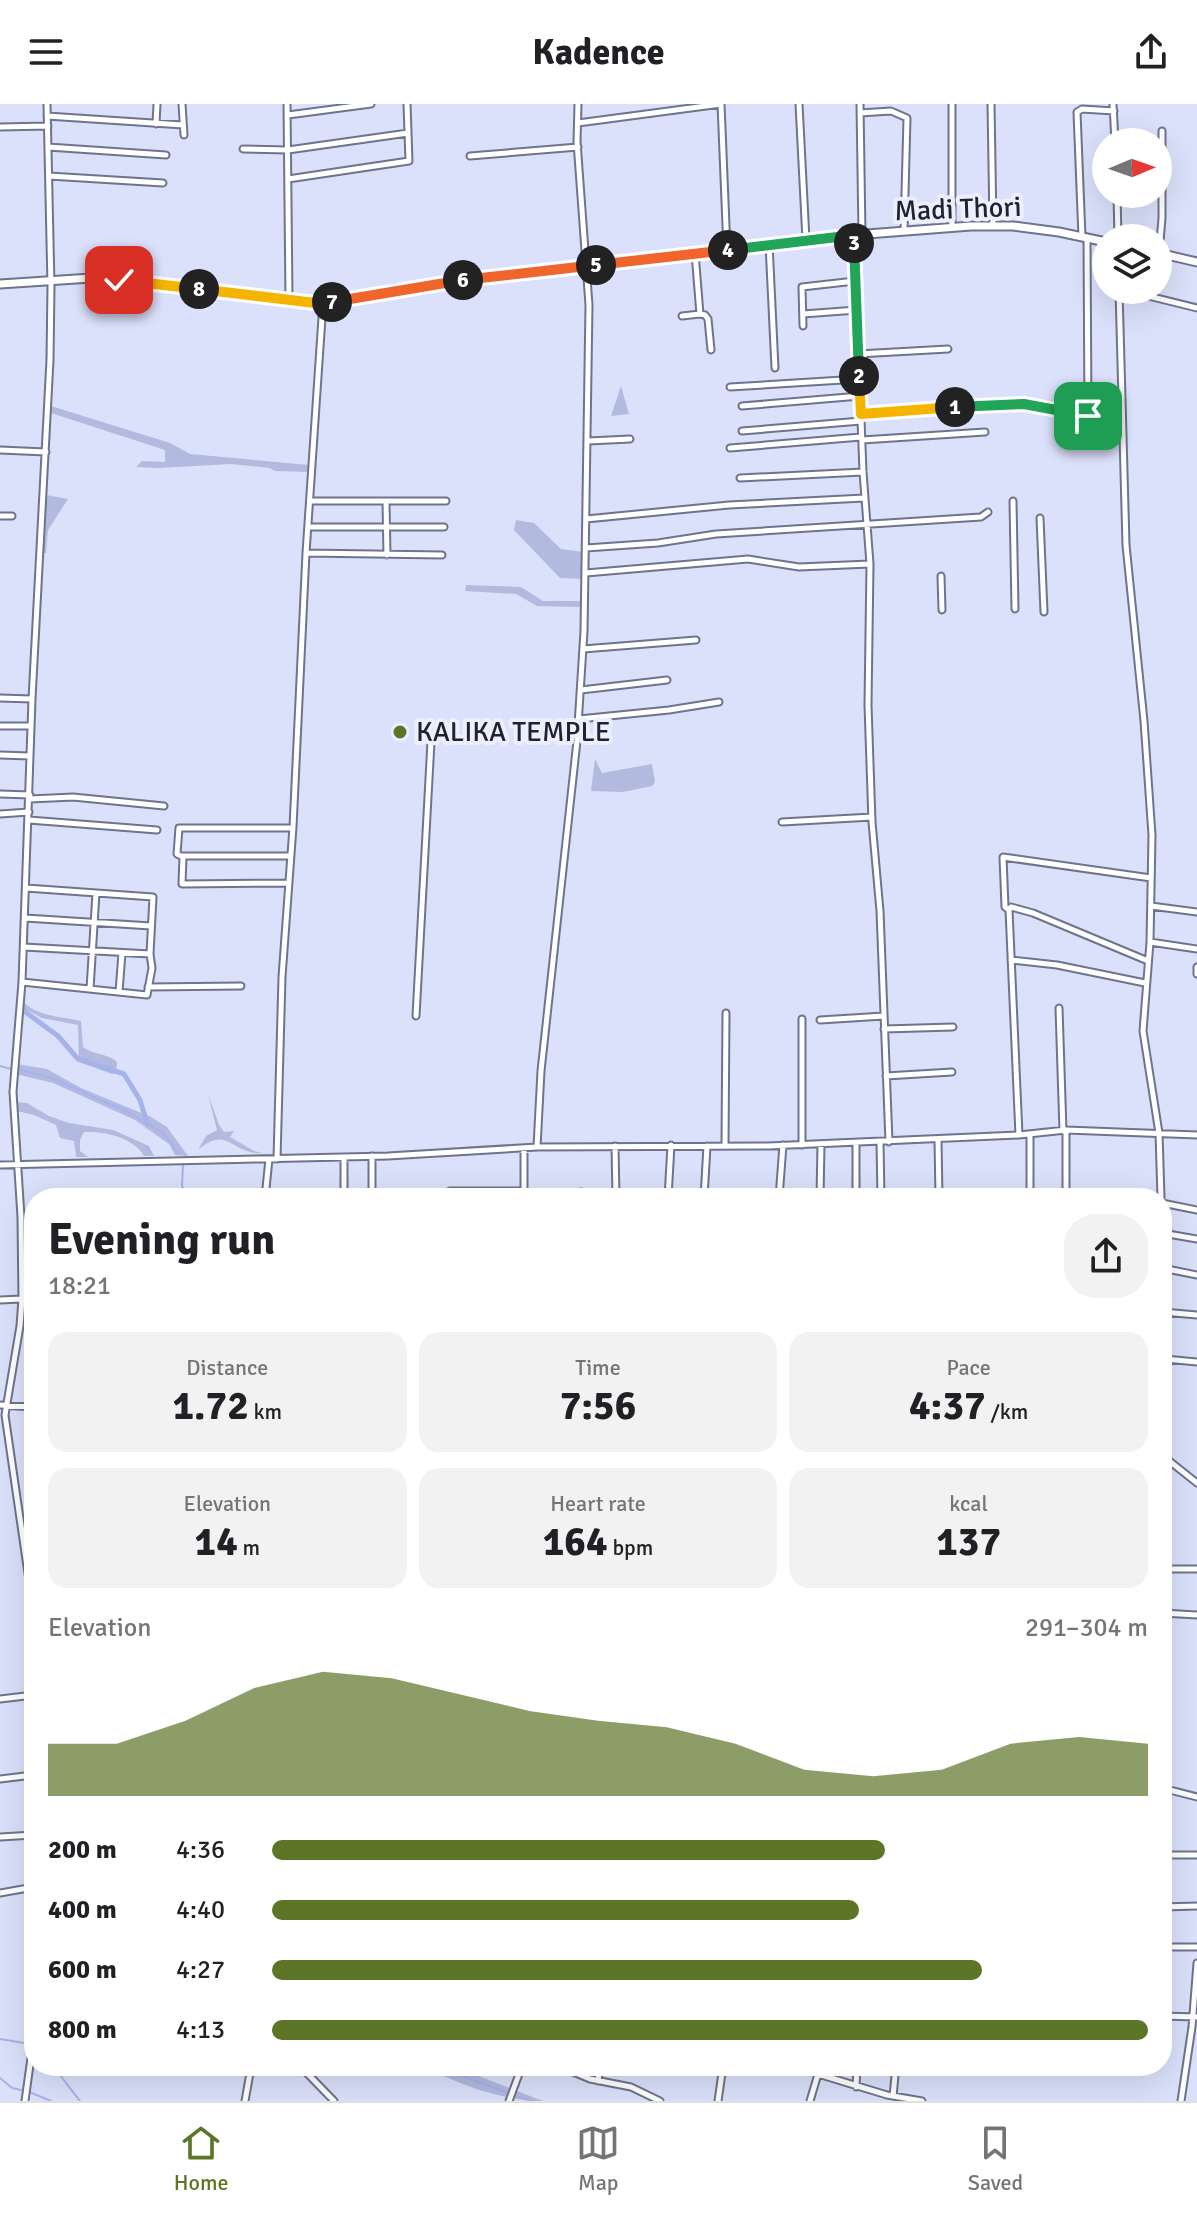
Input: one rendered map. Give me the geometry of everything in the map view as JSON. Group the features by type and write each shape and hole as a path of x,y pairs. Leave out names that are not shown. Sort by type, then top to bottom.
{"main road":[{"name":"Madi Thori","path":"0,284 119,280 323,303 426,285 858,235 993,226 1034,228 1092,239"},
{"path":"1172,256 1197,262"}],"street":[{"path":"24,1548 3,1406 20,1326 22,1299 21,1217 13,1092 24,947 32,699 46,452 51,280 47,104"},
{"path":"156,124 157,104"},
{"path":"182,104 184,135"},
{"path":"287,104 290,300"},
{"path":"288,115 371,104"},
{"path":"288,179 407,162 410,159 407,104"},
{"path":"537,1147 541,1071 579,719 586,573 589,352 578,104"},
{"path":"578,123 721,104 727,250"},
{"path":"799,104 806,240"},
{"path":"860,104 855,281 864,498 870,564 868,705 872,817 880,911 889,1142"},
{"path":"952,104 952,228"},
{"path":"991,104 993,226"},
{"path":"1088,416 1084,238 1077,112 1082,109 1114,108 1115,128"},
{"path":"860,113 891,111 907,118 904,232"},
{"path":"47,116 183,125"},
{"path":"0,127 48,126"},
{"path":"243,149 288,150 408,133"},
{"path":"48,147 166,155"},
{"path":"470,156 578,147"},
{"path":"49,176 163,183"},
{"path":"769,244 775,368"},
{"path":"695,253 700,314"},
{"path":"803,326 802,287 855,281"},
{"path":"1172,302 1197,308"},
{"path":"277,1159 282,977 323,303"},
{"path":"1122,304 1126,545 1152,835 1150,942 1143,1031 1159,1133 1161,1188"},
{"path":"803,314 857,310"},
{"path":"682,316 707,316 711,350"},
{"path":"858,354 948,349"},
{"path":"730,387 859,379"},
{"path":"742,406 860,396"},
{"path":"742,431 1012,404 1122,421"},
{"path":"730,448 985,432"},
{"path":"588,441 630,439"},
{"path":"0,450 46,452"},
{"path":"740,478 863,472"},
{"path":"586,519 729,505 864,498"},
{"path":"310,501 446,501"},
{"path":"386,501 387,555"},
{"path":"1013,501 1015,609"},
{"path":"586,548 658,543 716,534 981,517 988,512"},
{"path":"0,516 12,516"},
{"path":"1040,518 1044,612"},
{"path":"309,527 444,527"},
{"path":"306,553 442,555"},
{"path":"586,573 748,559 799,567 870,564"},
{"path":"941,576 942,610"},
{"path":"583,649 696,640"},
{"path":"581,690 667,680"},
{"path":"0,698 32,699"},
{"path":"579,719 719,702"},
{"path":"0,726 31,726"},
{"path":"416,1016 431,742"},
{"path":"0,755 30,756"},
{"path":"0,794 164,806"},
{"path":"0,814 29,812"},
{"path":"782,822 872,817"},
{"path":"29,820 157,830"},
{"path":"291,856 183,856 177,854 177,831 179,828 293,828"},
{"path":"183,856 182,884 289,883"},
{"path":"1019,1135 1009,910 1005,907 1003,857 1151,878"},
{"path":"22,982 147,995 152,968 153,897 26,888"},
{"path":"90,989 96,893"},
{"path":"1151,906 1197,912"},
{"path":"1009,910 1011,907 1033,913 1148,961"},
{"path":"25,918 151,926"},
{"path":"1150,942 1197,949"},
{"path":"24,947 150,954"},
{"path":"119,992 122,953"},
{"path":"1011,960 1057,965 1145,983"},
{"path":"1197,967 1197,974"},
{"path":"148,987 241,986"},
{"path":"1059,1008 1066,1188"},
{"path":"725,1146 726,1013"},
{"path":"820,1020 884,1016"},
{"path":"802,1019 802,1145"},
{"path":"884,1029 953,1027"},
{"path":"886,1076 952,1072"},
{"path":"0,1165 344,1157 537,1147 802,1145 1064,1131 1197,1135"},
{"path":"1030,1134 1030,1188"},
{"path":"938,1140 939,1188"},
{"path":"880,1142 881,1188"},
{"path":"856,1143 856,1188"},
{"path":"820,1188 821,1144"},
{"path":"669,1188 671,1145"},
{"path":"780,1188 783,1145"},
{"path":"615,1146 616,1188"},
{"path":"705,1188 707,1146"},
{"path":"524,1148 524,1188"},
{"path":"372,1156 372,1188"},
{"path":"344,1157 344,1188"},
{"path":"266,1188 269,1159"},
{"path":"1172,1203 1197,1210"},
{"path":"1172,1235 1197,1239"},
{"path":"1172,1272 1197,1275"},
{"path":"0,1300 22,1299"},
{"path":"1172,1313 1197,1315"},
{"path":"1172,1360 1197,1362"},
{"path":"3,1406 24,1407"},
{"path":"1172,1464 1197,1483"},
{"path":"1172,1569 1197,1569"},
{"path":"1172,1614 1197,1615"},
{"path":"0,1699 24,1696"},
{"path":"0,1779 24,1776"},
{"path":"1172,1791 1197,1797"},
{"path":"0,1837 24,1836"},
{"path":"1172,1855 1197,1855"},
{"path":"0,1893 24,1889"},
{"path":"1172,1907 1197,1906"},
{"path":"1172,1947 1197,1947"},
{"path":"1181,2101 1195,2017 1197,1963"},
{"path":"1172,2016 1195,2017"},
{"path":"25,2101 28,2076"},
{"path":"245,2101 249,2076"},
{"path":"310,2076 334,2101"},
{"path":"509,2100 518,2076"},
{"path":"585,2076 631,2087 658,2101"},
{"path":"598,2081 599,2076"},
{"path":"718,2101 722,2076"},
{"path":"810,2101 817,2076"},
{"path":"824,2076 856,2087 922,2101"},
{"path":"856,2087 857,2076"},
{"path":"893,2096 895,2076"}],"shaded area":[{"path":"621,386 629,414 611,416"},
{"path":"51,406 170,443 190,454 309,465 309,472 275,471 231,464 136,467 142,461 165,462 165,450 51,413"},
{"path":"46,495 68,499 48,530 46,553 42,553"},
{"path":"516,520 534,523 561,549 583,552 582,579 560,578 514,530"},
{"path":"466,585 521,587 543,601 582,601 580,607 537,606 516,594 465,591"},
{"path":"595,759 602,773 652,764 655,782 652,786 623,792 591,791"},
{"path":"23,1001 42,1013 81,1021 83,1047 117,1062 116,1072 112,1074 79,1062 78,1025 42,1018 23,1008"},
{"path":"17,1064 47,1069 81,1088 151,1117 167,1127 188,1156 175,1155 169,1144 135,1120 53,1083 16,1074"},
{"path":"208,1094 224,1132 234,1131 230,1137 263,1153 243,1150 223,1140 208,1143 198,1150 206,1136 217,1130"},
{"path":"16,1102 27,1103 69,1123 113,1130 149,1146 154,1156 144,1156 133,1144 117,1136 84,1132 80,1151 88,1157 76,1157 74,1141 60,1138 56,1125 17,1111"},
{"path":"444,2076 479,2076 543,2101 512,2098"}],"waterway":[{"path":"22,1003 24,1011 58,1036 78,1059 124,1074 140,1100 147,1123"},
{"path":"0,1066 11,1069"},
{"path":"21,1070 52,1078 132,1114 164,1134 179,1154"},
{"path":"183,1164 183,1188"},
{"path":"0,2039 24,2043"},
{"path":"61,2076 80,2101"},
{"path":"463,2076 508,2093"},
{"path":"0,2078 12,2088 21,2090"},
{"path":"27,2091 51,2101"},
{"path":"514,2095 532,2101"}],"place":[{"name":"KALIKA TEMPLE","path":"400,732"}],"route":[{"path":"119,280 323,303 395,289 542,269 854,235 861,414 1024,404 1088,416"}]}
